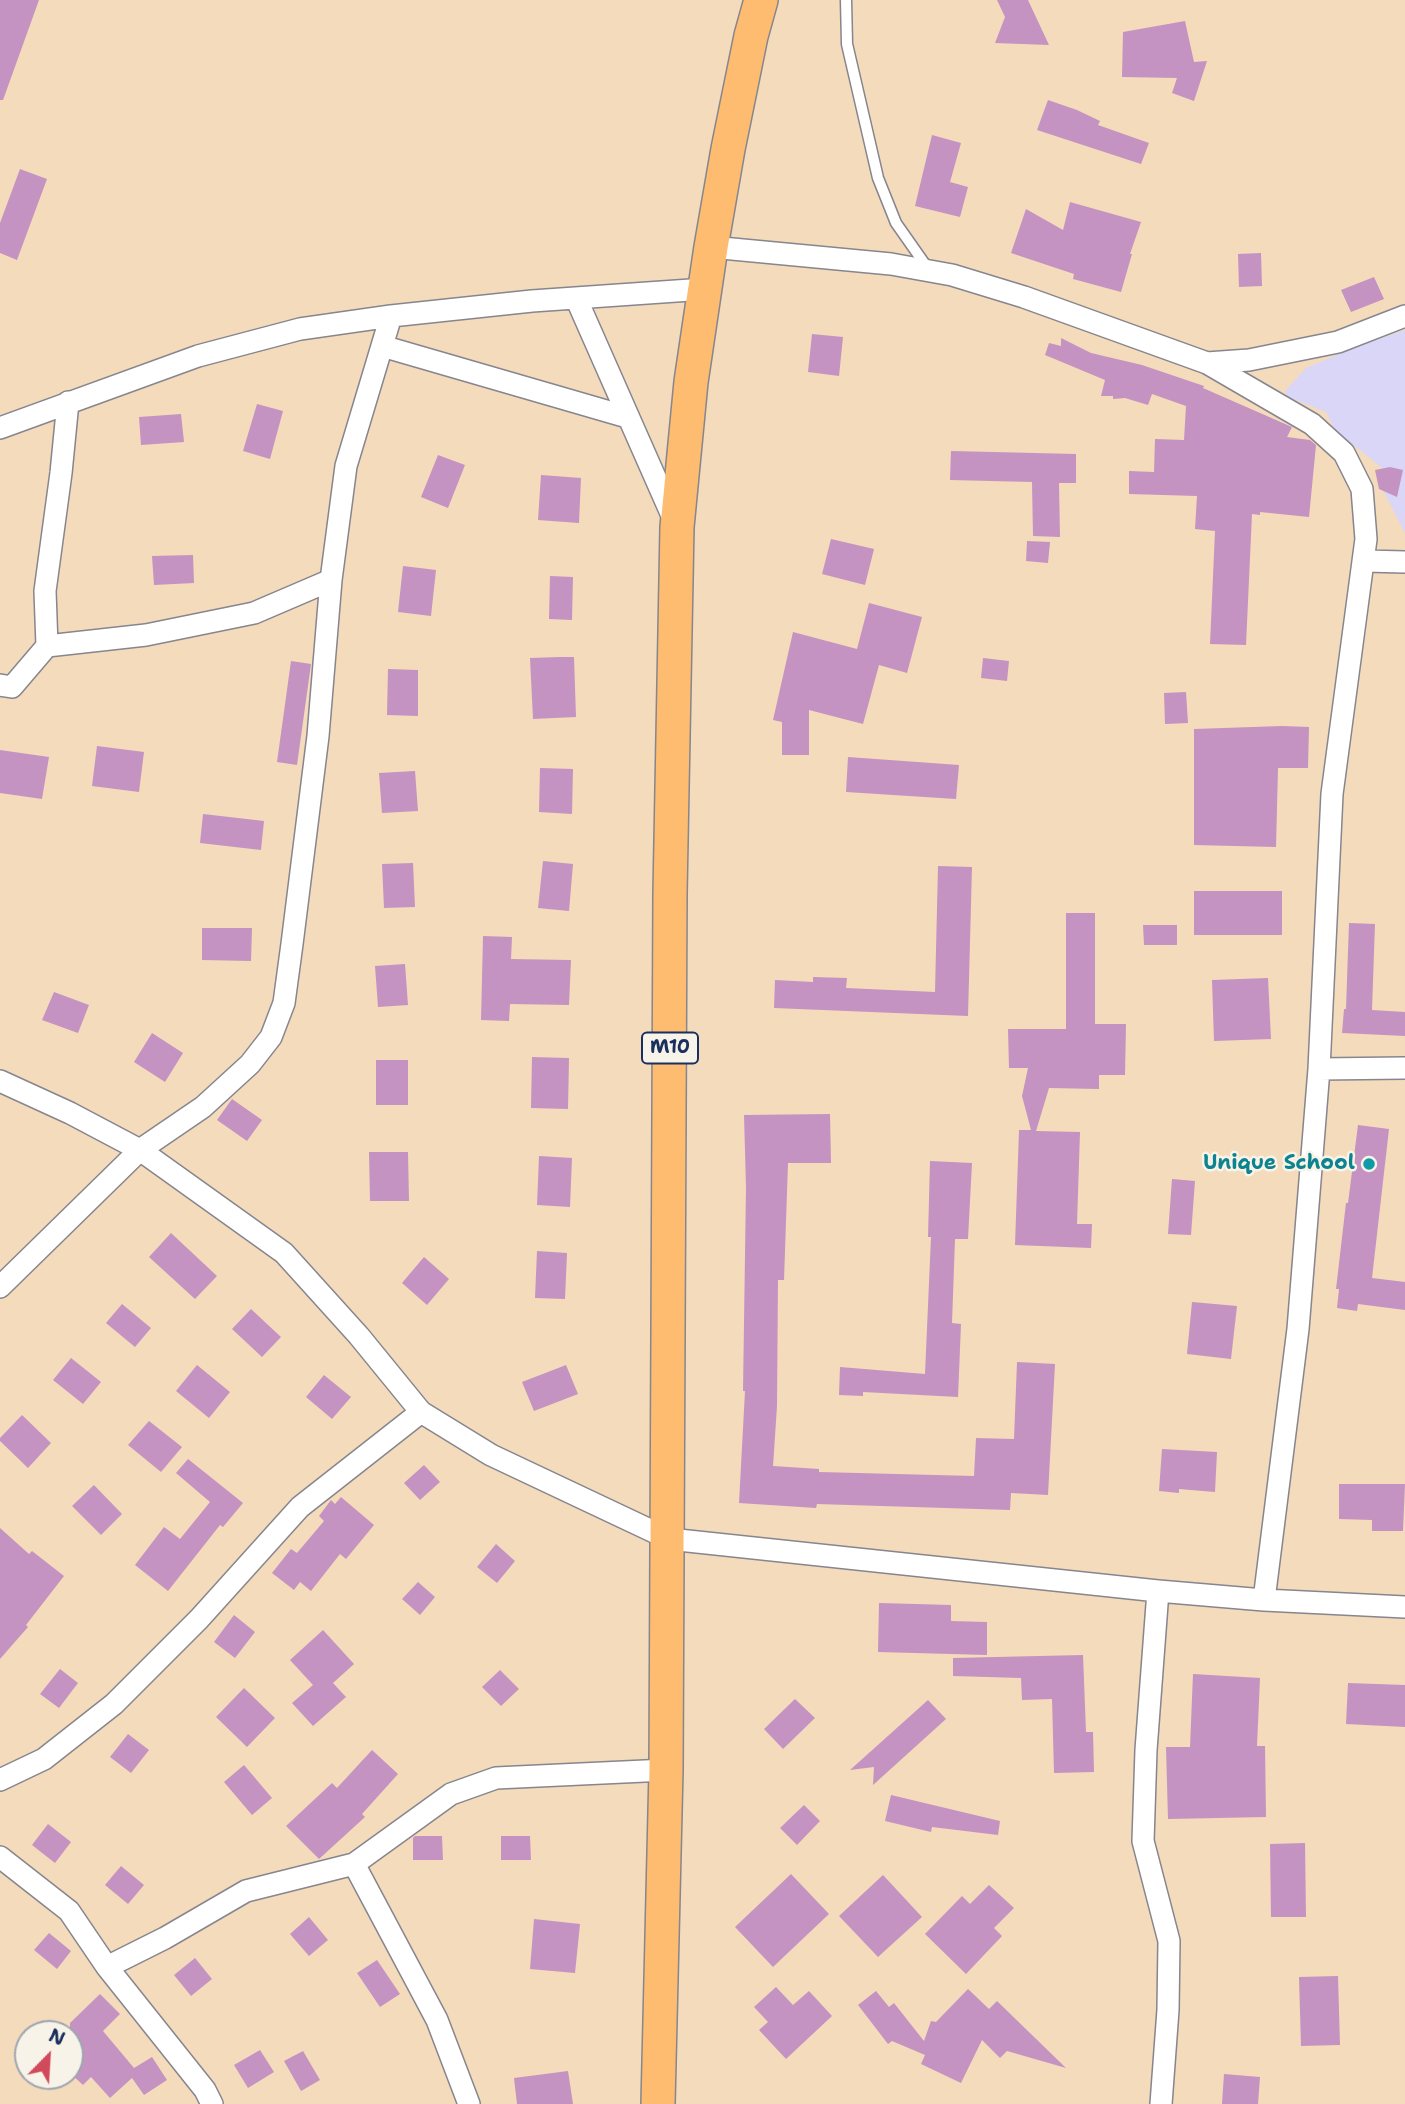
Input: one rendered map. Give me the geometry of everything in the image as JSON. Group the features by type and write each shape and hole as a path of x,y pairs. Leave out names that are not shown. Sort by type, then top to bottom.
{"main road":[{"name":"M10","path":"658,2104 669,1539 670,893 677,527 691,382 711,247 730,136 761,0"}],"street":[{"path":"711,247 891,264 952,275 1024,297 1207,363 1312,424 1344,453 1362,489 1366,539 1332,794 1319,1069 1298,1329 1264,1600"},
{"path":"0,428 198,356 300,329 391,316 705,289"},
{"path":"576,298 677,527"},
{"path":"0,1287 140,1150 203,1107 250,1064 271,1037 284,1003 318,736 331,580 346,466 391,316"},
{"path":"1207,363 1249,360 1338,342 1405,316"},
{"path":"382,346 627,417"},
{"path":"0,685 12,687 47,646 45,592 68,402"},
{"path":"1364,561 1405,562"},
{"path":"47,646 146,635 254,613 331,580"},
{"path":"1319,1069 1405,1068"},
{"path":"0,1081 70,1113 140,1150 284,1253 359,1336 421,1412 491,1455 669,1539 1158,1591 1264,1600 1405,1607"},
{"path":"0,1780 44,1759 114,1704 199,1619 300,1507 421,1412"},
{"path":"1158,1591 1146,1750 1143,1841 1169,1941 1168,2010 1161,2104"},
{"path":"107,1968 246,1891 354,1864 451,1794 496,1778 666,1770"},
{"path":"0,1857 69,1911 107,1968 205,2090 212,2104"},
{"path":"354,1864 438,2020 469,2104"}],"lane":[{"path":"846,0 847,44 878,178 896,223 929,270"}],"shaded area":[{"path":"1405,330 1405,533 1382,488 1382,468 1335,430 1326,412 1288,397 1285,391 1306,368"}],"building":[{"path":"0,0 39,0 3,100 0,100"},
{"path":"997,0 1028,0 1049,45 995,43 1005,17"},
{"path":"1185,21 1194,62 1207,61 1194,101 1172,93 1177,78 1122,77 1123,32"},
{"path":"1048,100 1100,121 1098,125 1149,143 1141,164 1037,130"},
{"path":"932,135 961,143 950,182 968,187 960,217 915,206"},
{"path":"20,169 47,179 17,260 0,253 0,223"},
{"path":"1070,202 1141,222 1121,292 1073,279 1074,274 1011,253 1026,209 1063,230"},
{"path":"1261,253 1262,286 1239,287 1238,254"},
{"path":"1374,277 1384,299 1351,312 1341,290"},
{"path":"812,334 843,337 839,376 808,372"},
{"path":"1061,338 1091,353 1142,365 1204,386 1203,388 1292,427 1287,437 1310,440 1316,445 1309,517 1260,512 1260,515 1252,514 1246,645 1210,644 1215,531 1195,529 1197,496 1129,494 1129,471 1154,472 1155,439 1184,440 1186,406 1152,394 1148,405 1125,398 1101,396 1105,380 1045,355 1049,343 1061,346"},
{"path":"257,404 283,411 270,459 243,451"},
{"path":"181,414 184,442 141,445 139,417"},
{"path":"951,451 1076,454 1076,483 1059,483 1060,537 1033,536 1032,482 950,480"},
{"path":"438,455 465,465 448,508 421,497"},
{"path":"1390,467 1403,470 1397,497 1379,489 1375,470"},
{"path":"541,475 581,478 579,523 538,520"},
{"path":"831,539 874,549 865,585 822,574"},
{"path":"1027,541 1050,542 1048,563 1026,561"},
{"path":"193,555 194,583 154,585 152,556"},
{"path":"403,566 436,570 431,616 398,612"},
{"path":"550,576 573,577 572,620 549,619"},
{"path":"869,603 922,617 907,673 879,665 863,724 809,710 809,755 782,755 782,722 773,720 793,632 857,649"},
{"path":"574,657 576,717 533,719 530,658"},
{"path":"983,658 1009,661 1007,681 981,678"},
{"path":"291,661 311,664 297,765 277,762"},
{"path":"388,669 418,670 418,716 387,715"},
{"path":"1186,692 1188,723 1165,724 1164,693"},
{"path":"1309,727 1308,768 1278,768 1276,847 1194,845 1194,729"},
{"path":"97,746 144,752 139,792 92,786"},
{"path":"0,750 49,757 42,799 0,793"},
{"path":"848,757 959,765 956,799 846,792"},
{"path":"540,768 573,769 572,814 539,812"},
{"path":"415,771 418,811 382,813 379,773"},
{"path":"203,814 264,821 261,850 200,843"},
{"path":"543,861 573,864 569,911 538,908"},
{"path":"413,863 415,907 384,908 382,864"},
{"path":"938,866 972,867 968,1016 774,1008 775,980 813,982 813,977 847,978 846,988 935,992"},
{"path":"1194,891 1282,891 1282,935 1194,935"},
{"path":"1066,913 1095,913 1095,1024 1126,1024 1125,1075 1099,1075 1099,1089 1049,1088 1036,1131 1080,1132 1077,1224 1092,1224 1091,1248 1015,1245 1019,1130 1031,1130 1022,1096 1028,1068 1009,1068 1008,1029 1066,1029"},
{"path":"1349,923 1375,924 1372,1010 1405,1012 1405,1036 1342,1033 1346,1009"},
{"path":"1143,925 1177,925 1177,945 1144,945"},
{"path":"202,928 252,928 251,961 202,960"},
{"path":"483,936 512,937 511,959 571,960 569,1005 510,1004 509,1021 481,1020"},
{"path":"405,964 408,1005 378,1007 375,966"},
{"path":"1268,978 1271,1039 1214,1041 1212,980"},
{"path":"54,992 89,1005 78,1033 42,1020"},
{"path":"152,1033 183,1053 165,1082 134,1062"},
{"path":"532,1057 569,1058 568,1109 531,1108"},
{"path":"376,1060 408,1060 408,1105 376,1105"},
{"path":"232,1099 262,1120 247,1141 217,1120"},
{"path":"830,1114 831,1163 788,1163 784,1280 778,1280 777,1406 773,1466 819,1469 819,1472 974,1476 976,1438 1014,1439 1017,1362 1055,1364 1048,1495 1011,1493 1010,1510 817,1504 816,1508 739,1503 745,1391 744,1115"},
{"path":"1358,1125 1389,1129 1372,1278 1405,1282 1405,1310 1358,1304 1357,1311 1337,1308 1339,1289 1336,1289"},
{"path":"369,1152 408,1152 409,1201 370,1201"},
{"path":"539,1156 572,1158 570,1207 537,1205"},
{"path":"930,1161 972,1163 968,1239 955,1239 952,1323 961,1324 958,1397 863,1392 863,1396 839,1395 840,1367 925,1374 931,1237 928,1237"},
{"path":"1172,1179 1195,1181 1191,1235 1168,1234"},
{"path":"171,1233 217,1276 195,1299 149,1257"},
{"path":"537,1251 567,1253 565,1299 535,1298"},
{"path":"424,1257 449,1279 427,1305 402,1283"},
{"path":"1192,1302 1237,1306 1231,1359 1187,1354"},
{"path":"122,1304 151,1328 135,1347 106,1323"},
{"path":"251,1309 281,1337 262,1357 232,1329"},
{"path":"71,1358 101,1382 83,1404 53,1380"},
{"path":"197,1365 230,1392 209,1418 176,1391"},
{"path":"566,1365 578,1394 534,1411 522,1382"},
{"path":"324,1375 351,1397 332,1419 306,1397"},
{"path":"22,1415 51,1443 28,1468 0,1441"},
{"path":"149,1421 182,1447 161,1472 128,1445"},
{"path":"1162,1449 1217,1452 1215,1492 1179,1489 1179,1493 1159,1491"},
{"path":"188,1459 243,1503 223,1527 220,1525 168,1591 135,1565 164,1527 180,1539 210,1502 176,1473"},
{"path":"424,1465 440,1482 420,1500 404,1483"},
{"path":"1339,1484 1405,1484 1403,1531 1372,1531 1372,1520 1339,1519"},
{"path":"94,1485 122,1514 101,1535 72,1506"},
{"path":"341,1497 374,1525 346,1559 340,1554 311,1591 300,1582 294,1590 272,1573 291,1549 297,1553 324,1521 319,1516 331,1500 335,1504"},
{"path":"0,1528 29,1554 32,1551 64,1576 26,1625 28,1627 0,1659"},
{"path":"496,1544 515,1561 497,1583 477,1567"},
{"path":"418,1582 435,1597 420,1615 402,1599"},
{"path":"879,1603 951,1605 951,1621 987,1622 987,1655 878,1652"},
{"path":"234,1615 255,1632 235,1658 214,1642"},
{"path":"323,1630 354,1664 333,1683 346,1697 313,1726 292,1703 313,1685 290,1660"},
{"path":"1083,1655 1086,1732 1093,1732 1094,1772 1054,1773 1052,1699 1022,1700 1021,1678 953,1676 953,1658"},
{"path":"60,1669 78,1683 59,1708 40,1694"},
{"path":"500,1670 519,1689 501,1706 482,1687"},
{"path":"1193,1674 1260,1678 1257,1746 1265,1746 1266,1817 1168,1819 1166,1747 1190,1747"},
{"path":"1348,1683 1405,1685 1405,1727 1346,1724"},
{"path":"244,1688 275,1718 247,1747 216,1717"},
{"path":"795,1699 815,1718 783,1749 764,1729"},
{"path":"928,1700 946,1719 873,1785 874,1767 850,1770"},
{"path":"128,1734 149,1750 131,1773 110,1757"},
{"path":"372,1750 398,1774 362,1814 365,1817 319,1859 286,1826 332,1783 337,1788"},
{"path":"244,1765 272,1798 252,1815 224,1782"},
{"path":"891,1795 1000,1821 998,1835 932,1827 931,1832 885,1821"},
{"path":"804,1805 820,1821 797,1845 780,1828"},
{"path":"48,1824 71,1842 55,1863 32,1845"},
{"path":"415,1836 442,1836 443,1860 413,1860"},
{"path":"501,1836 530,1836 531,1860 501,1860"},
{"path":"1305,1843 1306,1917 1271,1917 1270,1844"},
{"path":"121,1866 144,1885 128,1904 105,1885"},
{"path":"791,1874 829,1914 773,1967 735,1927"},
{"path":"883,1875 922,1917 878,1957 839,1916"},
{"path":"989,1885 1014,1908 994,1928 1002,1936 966,1974 925,1934 962,1896 970,1904"},
{"path":"309,1917 328,1940 309,1956 290,1934"},
{"path":"534,1919 580,1924 575,1973 530,1969"},
{"path":"49,1933 71,1951 57,1969 34,1950"},
{"path":"195,1958 212,1979 191,1996 174,1975"},
{"path":"377,1960 400,1994 380,2007 357,1973"},
{"path":"1338,1976 1340,2045 1301,2046 1299,1977"},
{"path":"776,1987 793,2005 809,1991 832,2016 786,2059 759,2030 768,2022 754,2007"},
{"path":"968,1989 989,2009 997,2001 1066,2068 1007,2051 1000,2058 982,2040 961,2083 921,2064 925,2055 892,2041 888,2044 858,2005 876,1991 889,2007 894,2003 924,2041 931,2021 936,2022"},
{"path":"100,1994 120,2014 103,2031 134,2068 152,2057 167,2080 144,2095 132,2078 110,2098 91,2077 84,2084 84,2020 73,2020"},
{"path":"260,2050 274,2072 248,2088 234,2065"},
{"path":"303,2051 320,2080 301,2091 284,2061"},
{"path":"568,2071 573,2104 517,2104 514,2078"},
{"path":"1224,2074 1260,2077 1258,2104 1222,2104"}],"place":[{"name":"Unique School","path":"1369,1164"}]}
